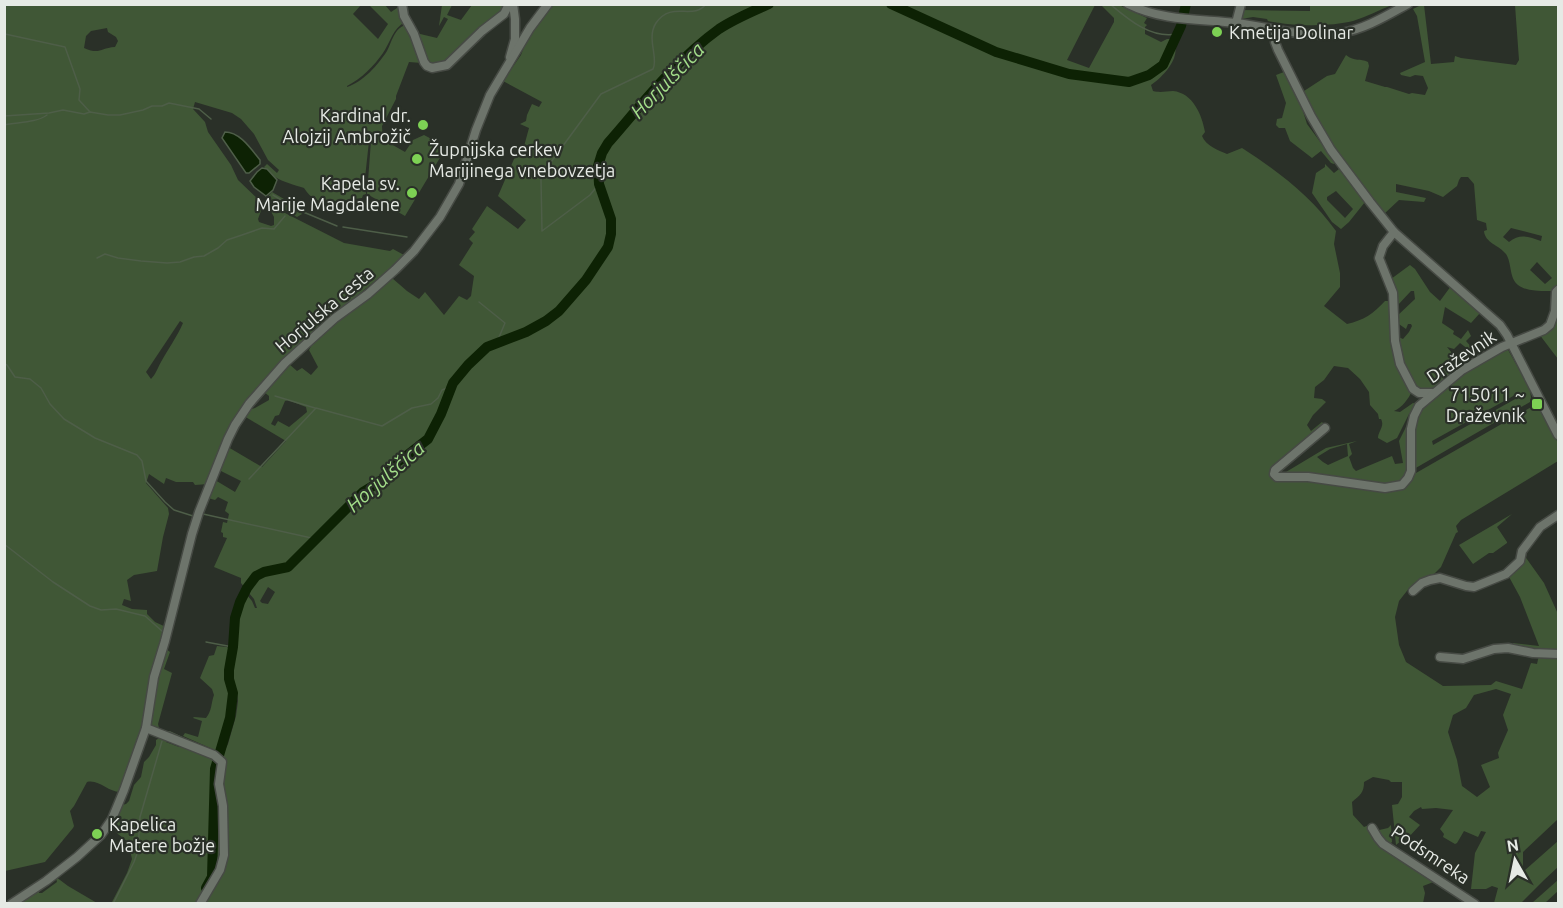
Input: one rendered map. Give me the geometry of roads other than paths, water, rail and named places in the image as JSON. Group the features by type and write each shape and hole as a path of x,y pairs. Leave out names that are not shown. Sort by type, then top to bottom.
{"street":[{"path":"402,4 404,16 414,34 424,62 432,68 447,65 482,31 504,14 511,4"},
{"path":"510,62 516,31 511,4"},
{"name":"Horjulska cesta","path":"10,903 46,881 77,857 101,835 112,819 146,728 154,677 192,534 235,425 249,404 285,363 334,318 368,294 395,270 414,251 440,217 459,184 490,95 530,28 548,4"},
{"path":"1128,4 1154,14 1175,18 1236,23 1303,34 1340,33 1375,22 1408,4"},
{"path":"1236,23 1241,4"},
{"path":"1275,30 1278,50 1319,131 1343,166 1394,232 1500,325 1558,435"},
{"path":"1394,232 1383,246 1379,258 1394,293 1395,341 1400,364 1413,389 1419,393 1433,393"},
{"name":"Draževnik","path":"1325,428 1275,470 1274,474 1278,477 1308,477 1385,488 1402,485 1411,471 1410,443 1414,416 1419,406 1462,370 1510,343 1544,330 1550,325 1558,290"},
{"path":"1413,591 1422,583 1440,578 1474,587 1506,574 1520,561 1522,551 1540,527 1558,515"},
{"path":"1440,657 1463,659 1494,649 1508,648 1533,653 1558,654"},
{"path":"146,728 214,755 222,762 219,784 223,806 224,855 220,870 200,903"},
{"name":"Podsmreka","path":"1372,828 1383,844 1474,903"}],"waterway":[{"path":"599,184 590,195 542,231 541,180 543,173 601,94 653,69 655,60 652,42 653,29 662,16 675,11 695,11 706,4"},
{"name":"Horjulščica","path":"206,888 212,877 215,769 230,718 233,693 229,670 235,618 247,588 256,576 288,567 363,492 381,481 397,462 428,439 453,383 487,347 526,332 559,311 586,280 608,247 611,219 599,184 598,166 608,143 660,83 703,41 731,22 769,4"},
{"name":"Horjulščica","path":"891,4 996,52 1069,74 1129,82 1149,75 1163,65 1181,26 1186,4"},
{"path":"1110,4 1149,31 1167,35 1177,34"},
{"path":"5,34 65,47 80,89 79,100 90,112"},
{"path":"4,116 63,110 84,114 90,112 120,115 169,103 199,109 211,119"},
{"path":"4,125 32,121 47,115"},
{"path":"273,195 296,209 337,226"},
{"path":"97,258 105,254 141,261 180,262 204,256 227,240 262,228 274,229 285,216"},
{"path":"343,227 407,237"},
{"path":"479,302 505,323 497,342"},
{"path":"4,363 15,377 30,379 41,388 50,404 64,419 95,438 137,455 142,461 146,481 165,502 174,510 193,516"},
{"path":"249,479 316,408 382,426 412,408 431,404 442,390 452,386"},
{"path":"275,396 315,408"},
{"path":"203,514 316,539"},
{"path":"4,544 53,582 90,606 101,610 116,609 145,616 162,631"},
{"path":"206,642 233,647"},
{"path":"168,732 196,744"},
{"path":"113,904 138,851 140,817 162,741"}],"place":[{"name":"Kmetija Dolinar","path":"1217,32"},
{"name":"Kardinal dr. Alojzij Ambrožič","path":"423,125"},
{"name":"Župnijska cerkev Marijinega vnebovzetja","path":"417,159"},
{"name":"Kapela sv. Marije Magdalene","path":"412,193"},
{"name":"715011 ~ Draževnik","path":"1537,404"},
{"name":"Kapelica Matere božje","path":"97,834"}]}
